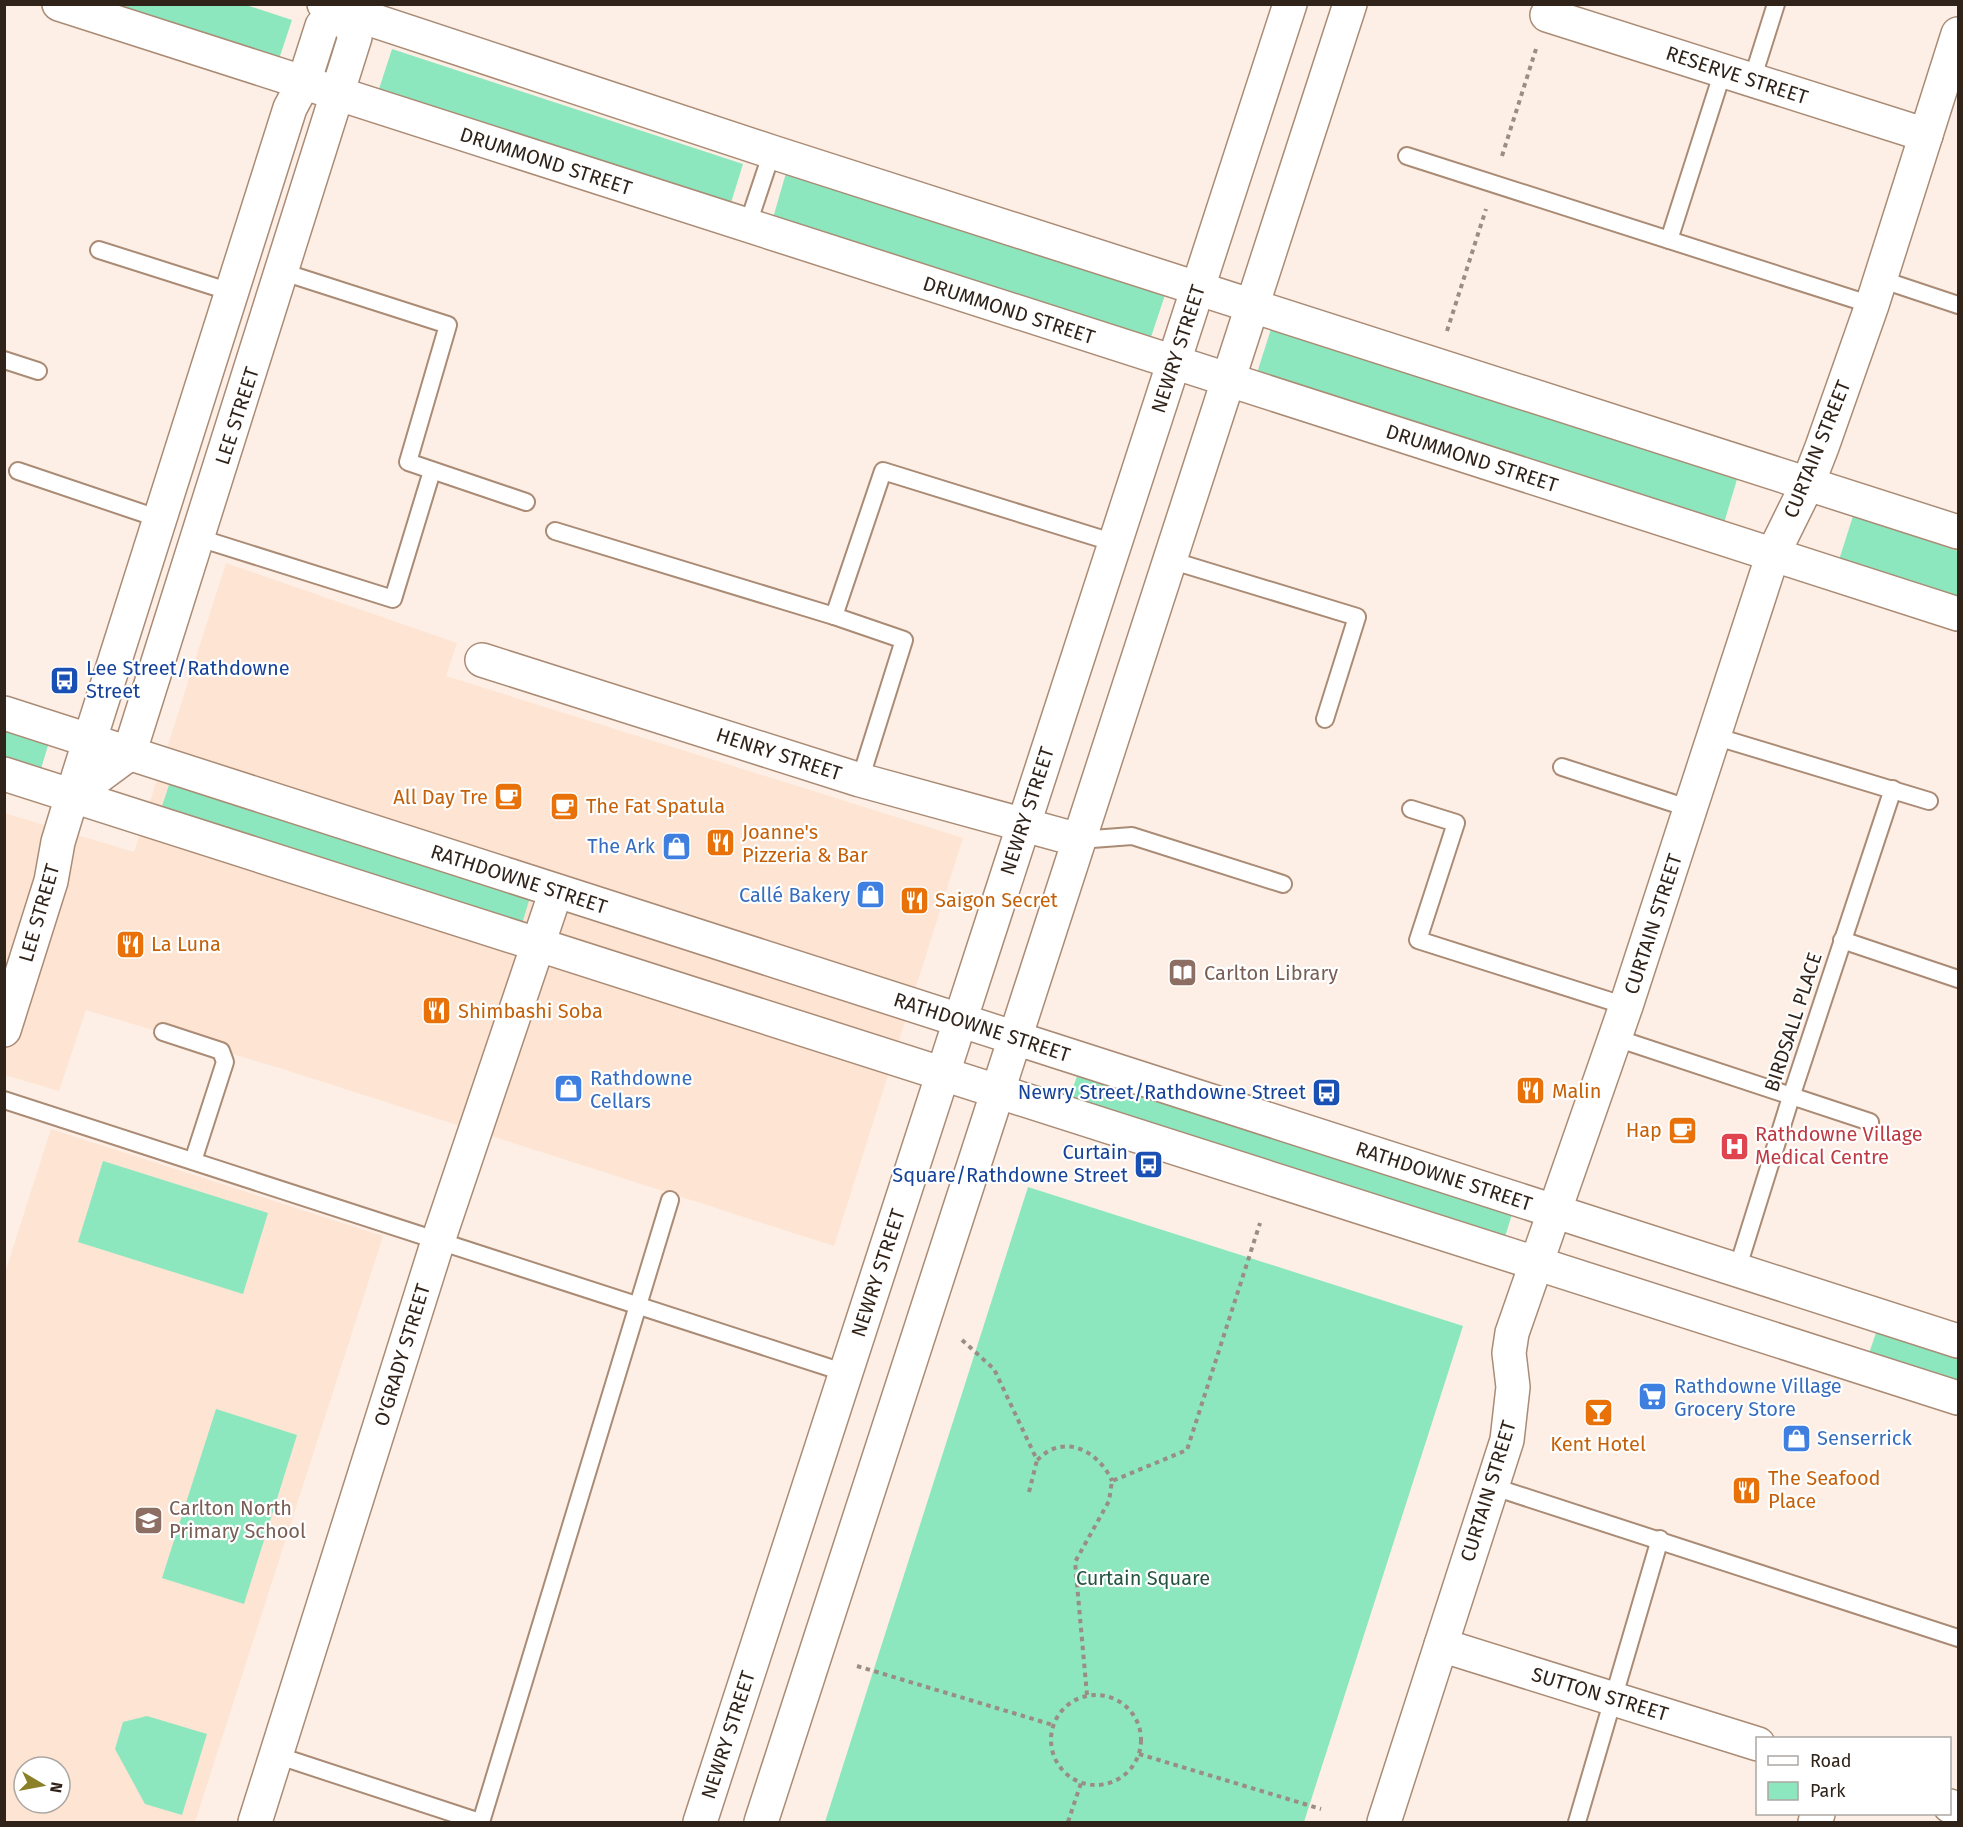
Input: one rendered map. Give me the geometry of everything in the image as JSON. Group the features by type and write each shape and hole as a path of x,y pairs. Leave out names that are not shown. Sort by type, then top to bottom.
{"street":[{"name":"DRUMMOND STREET","path":"59,4 747,227 1959,614"},
{"name":"NEWRY STREET","path":"700,1822 1290,4"},
{"path":"761,1822 1350,4"},
{"name":"LEE STREET","path":"4,1030 51,881 58,842 89,741 290,108 304,82 322,26 338,7 356,38 129,754"},
{"path":"338,7 772,152 1253,304 1959,532"},
{"name":"RESERVE STREET","path":"1547,15 1926,135"},
{"name":"CURTAIN STREET","path":"1384,1822 1512,1414 1513,1387 1509,1353 1512,1333 1534,1264 1555,1212 1613,1037 1626,1006 1773,554 1808,483 1876,292 1959,34"},
{"path":"231,292 283,272"},
{"path":"159,519 199,538"},
{"name":"HENRY STREET","path":"482,660 860,780 1079,840"},
{"name":"RATHDOWNE STREET","path":"4,713 1959,1341"},
{"path":"72,796 129,754"},
{"path":"4,774 1959,1398"},
{"name":"O'GRADY STREET","path":"255,1822 438,1241 556,891"},
{"name":"SUTTON STREET","path":"1441,1645 1756,1743"}],"lane":[{"path":"1670,240 1738,75 1776,4"},
{"path":"747,227 772,152"},
{"path":"1407,156 1670,240 1876,292 1959,305"},
{"path":"99,250 231,292"},
{"path":"283,272 448,324 408,462 526,502"},
{"path":"4,360 38,371"},
{"path":"18,471 159,519"},
{"path":"199,538 393,599 432,471"},
{"path":"834,616 883,471 1115,543"},
{"path":"555,531 834,616 904,640 860,780"},
{"path":"1170,560 1357,617 1325,718"},
{"path":"1714,735 1929,801"},
{"path":"1562,767 1691,809"},
{"name":"BIRDSALL PLACE","path":"1737,1270 1791,1097 1893,789"},
{"path":"1411,809 1456,823 1418,940 1626,1006"},
{"path":"1079,840 1132,837 1283,884"},
{"path":"1842,940 1959,979"},
{"path":"163,1032 221,1051 225,1062 193,1161"},
{"path":"1613,1037 1870,1122"},
{"path":"4,1100 640,1304 846,1373"},
{"path":"276,1755 480,1822 670,1200"},
{"path":"1491,1486 1959,1638"},
{"path":"1577,1822 1659,1539"}],"path":[{"path":"1112,1481 1186,1450 1260,1223"},
{"path":"962,1340 993,1369 1037,1460 1029,1492"},
{"path":"1037,1460 1053,1449 1068,1447 1081,1450 1099,1458 1112,1481 1109,1501 1075,1562 1088,1695"},
{"path":"857,1666 1053,1725"},
{"path":"1088,1695 1107,1695 1131,1711 1138,1724 1141,1738 1139,1754 1133,1767 1122,1777 1109,1784 1095,1786 1081,1783 1068,1776 1058,1766 1050,1739 1053,1725 1068,1704 1088,1695"},
{"path":"1139,1754 1321,1809"},
{"path":"1068,1822 1081,1783"}],"shaded area":[{"path":"226,563 457,643 446,676 963,838 834,1246 286,1070 86,1010 59,1091 5,1075 4,813 134,852"},
{"name":"Carlton North Primary School","path":"51,1129 383,1236 195,1822 5,1822 5,1273"}],"green space":[{"path":"104,5 246,5 292,20 278,62"},
{"path":"392,49 743,164 730,206 378,92"},
{"path":"786,173 1165,295 1150,340 773,218"},
{"path":"1271,329 1738,476 1724,523 1256,376"},
{"path":"1853,516 1958,551 1958,598 1839,560"},
{"path":"5,724 50,739 40,772 5,760"},
{"path":"171,779 531,894 522,924 161,809"},
{"path":"1079,1070 1513,1211 1504,1240 1069,1100"},
{"path":"103,1161 268,1213 243,1294 78,1242"},
{"name":"Curtain Square","path":"1028,1187 1463,1326 1304,1822 825,1822"},
{"path":"1878,1327 1958,1353 1958,1388 1867,1359"},
{"path":"216,1409 297,1435 244,1604 162,1578"},
{"path":"147,1716 207,1734 182,1815 145,1804 115,1749 123,1722"}],"place":[{"name":"Lee Street/Rathdowne Street","path":"65,680"},
{"name":"All Day Tre","path":"509,797"},
{"name":"The Fat Spatula","path":"565,806"},
{"name":"Joanne's Pizzeria & Bar","path":"721,843"},
{"name":"The Ark","path":"676,846"},
{"name":"Callé Bakery","path":"871,895"},
{"name":"Saigon Secret","path":"914,900"},
{"name":"La Luna","path":"130,944"},
{"name":"Carlton Library","path":"1183,973"},
{"name":"Shimbashi Soba","path":"437,1011"},
{"name":"Rathdowne Cellars","path":"569,1089"},
{"name":"Malin","path":"1531,1091"},
{"name":"Newry Street/Rathdowne Street","path":"1327,1092"},
{"name":"Hap","path":"1683,1130"},
{"name":"Rathdowne Village Medical Centre","path":"1734,1146"},
{"name":"Curtain Square/Rathdowne Street","path":"1149,1164"},
{"name":"Rathdowne Village Grocery Store","path":"1653,1397"},
{"name":"Kent Hotel","path":"1598,1413"},
{"name":"Senserrick","path":"1796,1438"},
{"name":"The Seafood Place","path":"1747,1490"},
{"name":"Carlton North Primary School","path":"148,1520"}]}
